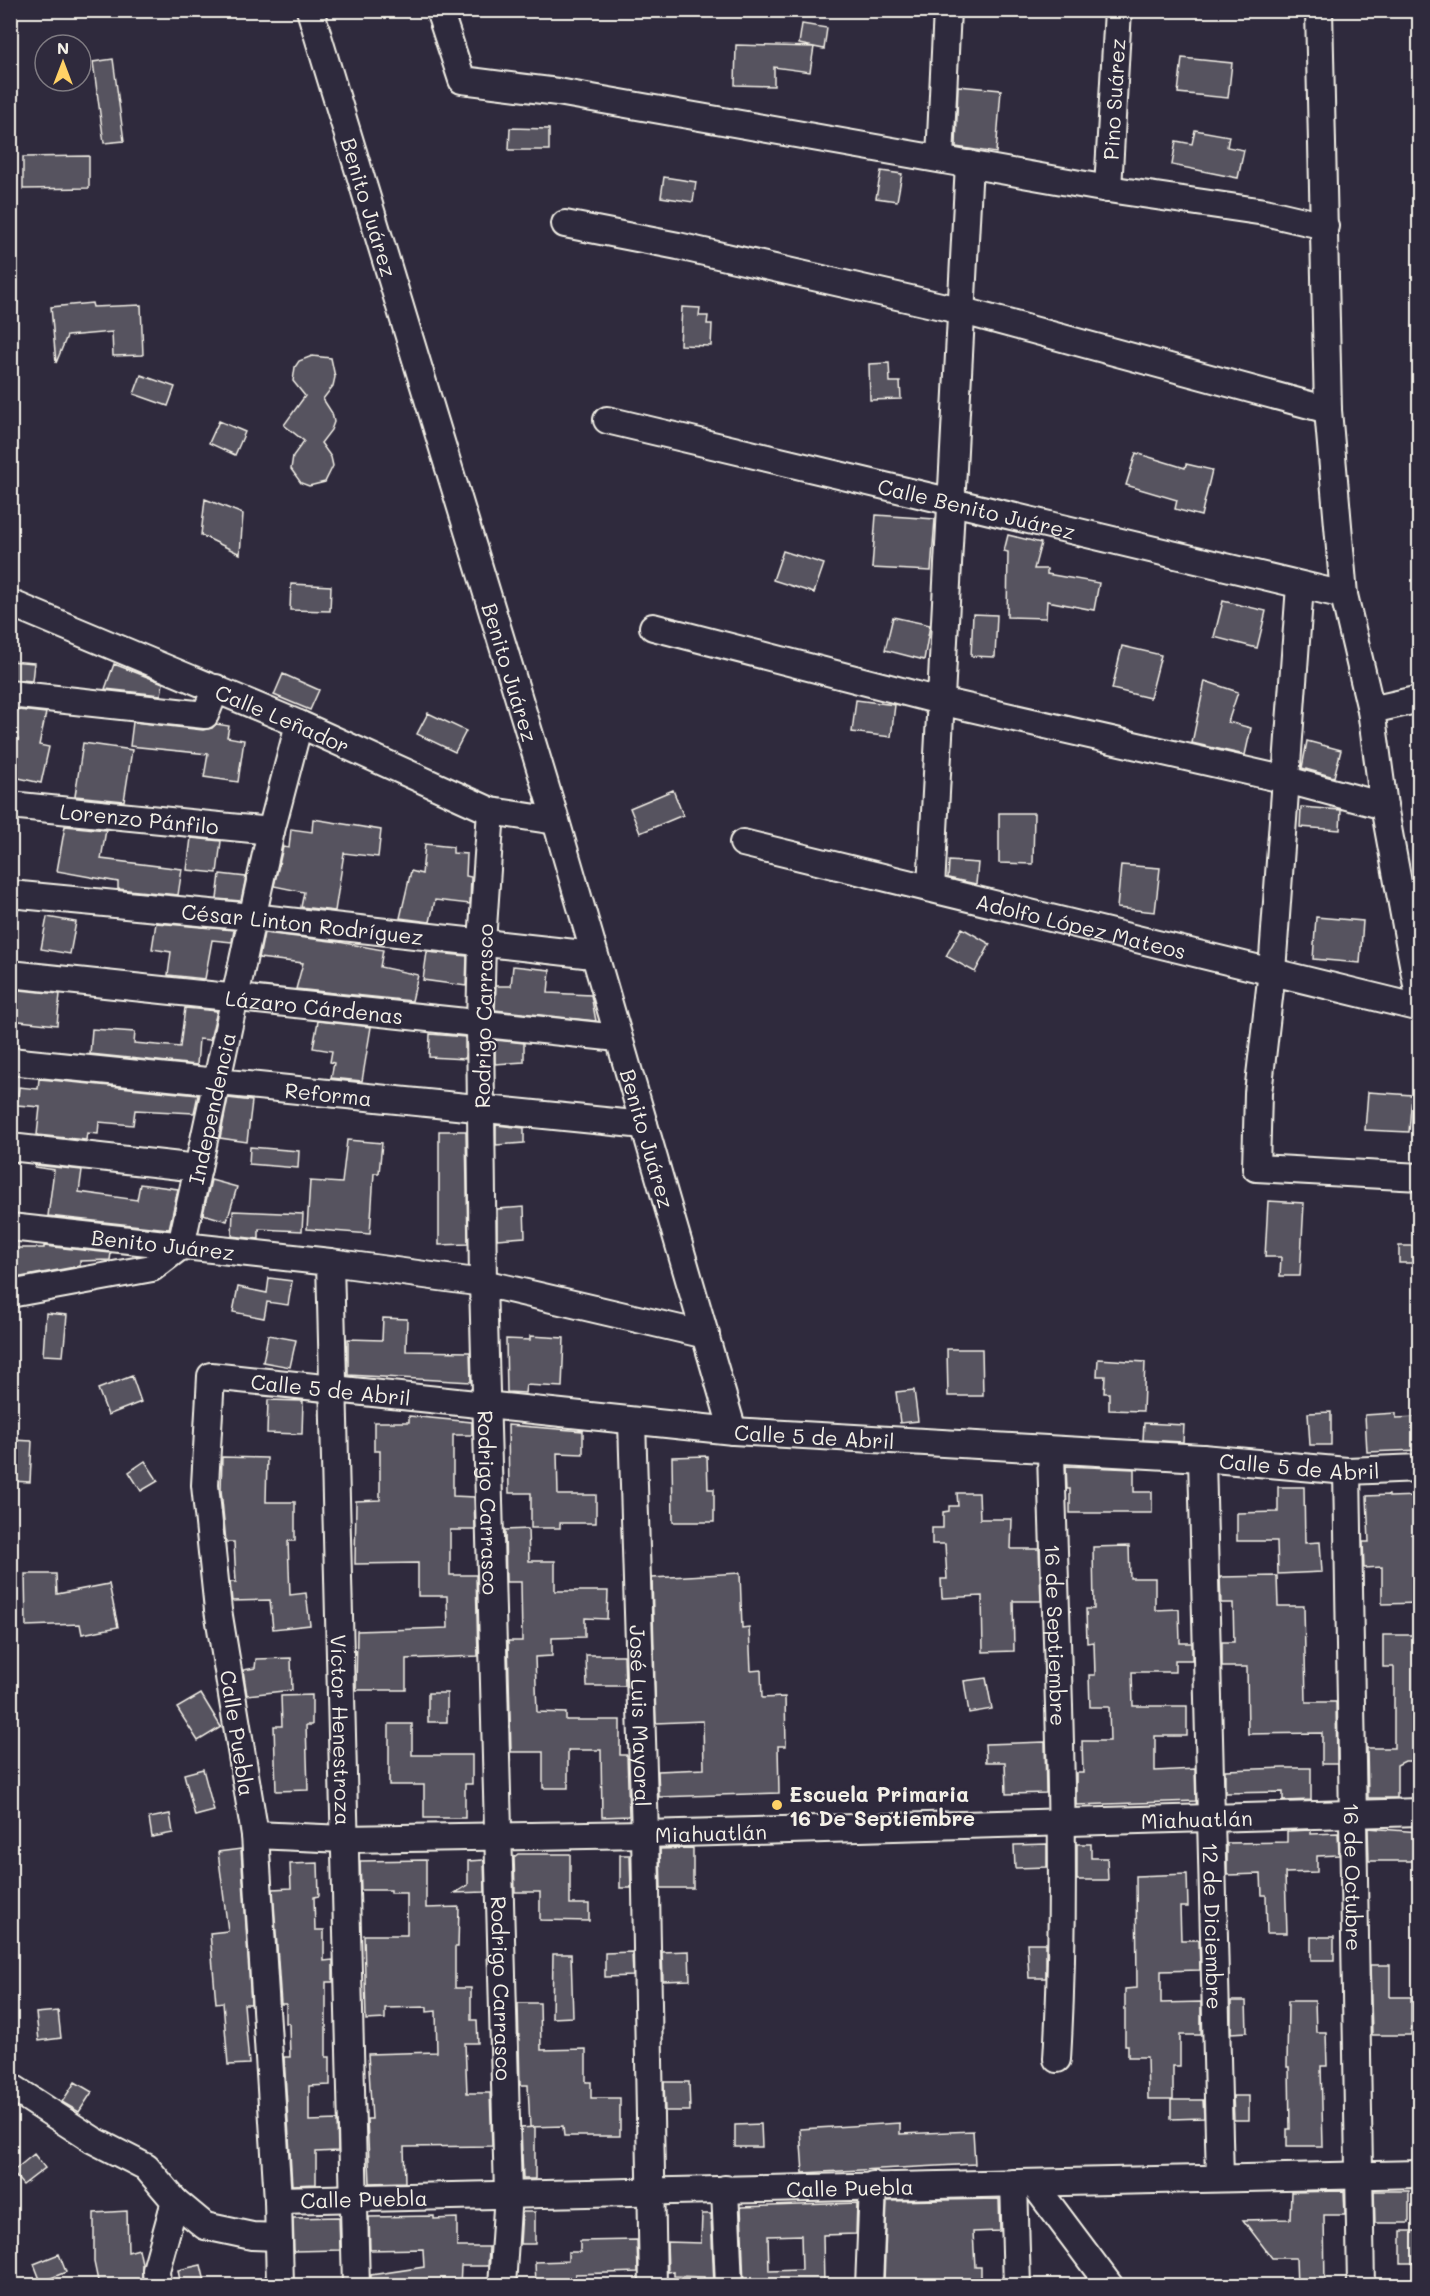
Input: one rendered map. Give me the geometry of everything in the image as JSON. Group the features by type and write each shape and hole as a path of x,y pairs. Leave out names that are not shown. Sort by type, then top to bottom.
{"street":[{"name":"Benito Juárez","path":"310,10 556,821 593,955 733,1431"},
{"path":"439,10 462,80 558,92 608,103 940,158 1108,189 1265,212 1324,226"},
{"path":"940,158 947,10"},
{"name":"Pino Suárez","path":"1108,189 1118,10"},
{"path":"1319,10 1328,410 1344,595 1371,710 1384,806 1419,1002"},
{"path":"931,888 969,164"},
{"path":"565,224 678,246 963,311 1328,410"},
{"name":"Calle Benito Juárez","path":"607,420 1344,595"},
{"path":"1300,586 1272,971 1258,1093 1256,1168 1419,1177"},
{"name":"Calle Leñador","path":"10,603 216,688 491,811 556,821"},
{"path":"653,627 940,701 1287,780 1384,806"},
{"path":"10,694 205,715 216,688"},
{"path":"1371,710 1419,699"},
{"name":"Independencia","path":"181,1246 271,831 299,724"},
{"name":"Lorenzo Pánfilo","path":"10,805 271,831"},
{"name":"Rodrigo Carrasco","path":"491,811 482,942 480,1024 483,1283 508,2193 502,2286"},
{"name":"Adolfo López Mateos","path":"742,843 1419,1008"},
{"name":"César Linton Rodríguez","path":"10,894 252,916 593,955"},
{"name":"Lázaro Cárdenas","path":"10,974 618,1038"},
{"name":"Reforma","path":"10,1061 644,1125"},
{"path":"10,1147 198,1168"},
{"name":"Benito Juárez","path":"10,1227 330,1262 483,1283 706,1335"},
{"path":"10,1294 152,1268 181,1246"},
{"name":"Víctor Henestroza","path":"330,1262 344,1839 356,2198 356,2286"},
{"name":"Calle 5 de Abril","path":"211,1376 486,1403 632,1422 733,1431 1202,1458 1347,1471 1419,1468"},
{"name":"Calle Puebla","path":"211,1376 205,1485 218,1610 255,1835 278,2200 280,2286"},
{"name":"José Luis Mayoral","path":"632,1422 645,1834 652,2192"},
{"name":"16 de Septiembre","path":"1051,1451 1060,1820 1060,1997 1057,2059"},
{"name":"12 de Diciembre","path":"1202,1458 1220,2178"},
{"name":"16 de Octubre","path":"1347,1471 1361,2286"},
{"name":"Miahuatlán","path":"255,1835 344,1839 498,1837 1419,1812"},
{"path":"10,2086 93,2140 146,2167 175,2201 205,2226 252,2236 278,2237"},
{"name":"Calle Puebla","path":"278,2200 1419,2174"},
{"path":"1017,2286 1023,2183"},
{"path":"1023,2183 1110,2286"},
{"path":"869,2286 873,2185"},
{"path":"726,2189 729,2286"},
{"path":"652,2192 653,2286"},
{"path":"157,2286 156,2270 175,2201"}],"building":[{"path":"802,24 827,28 824,49 799,44"},
{"path":"736,45 814,47 810,72 774,67 774,86 735,85"},
{"path":"1182,58 1232,63 1228,98 1178,93"},
{"path":"113,59 124,141 104,143 93,62"},
{"path":"958,86 1001,90 996,153 956,147"},
{"path":"510,128 549,129 549,150 509,150"},
{"path":"1195,130 1229,136 1227,147 1244,150 1238,178 1172,165 1176,141 1192,144"},
{"path":"89,156 89,188 23,189 23,157"},
{"path":"881,171 902,174 897,201 876,198"},
{"path":"664,177 696,182 693,202 661,197"},
{"path":"92,303 93,307 141,305 143,355 113,356 112,332 67,336 56,363 51,307"},
{"path":"682,307 700,308 699,316 708,316 707,324 712,324 711,346 680,345"},
{"path":"312,356 331,358 335,377 333,386 323,399 332,413 334,422 321,443 331,457 333,466 325,482 309,486 301,483 291,469 293,456 304,441 284,425 305,396 293,381 295,367 299,361"},
{"path":"889,363 890,382 900,382 901,399 870,400 869,364"},
{"path":"141,375 175,387 168,406 134,394"},
{"path":"219,421 245,432 235,455 209,443"},
{"path":"1136,453 1185,468 1186,464 1212,470 1201,516 1175,509 1177,500 1126,485"},
{"path":"205,499 243,514 240,554 201,535"},
{"path":"876,515 935,519 931,571 872,568"},
{"path":"1008,535 1041,543 1034,569 1047,569 1047,574 1099,583 1094,610 1047,601 1046,618 1007,617 1008,552 1004,551"},
{"path":"783,551 824,564 814,593 773,580"},
{"path":"291,584 331,586 330,611 290,610"},
{"path":"1223,601 1266,611 1257,648 1214,637"},
{"path":"973,614 997,615 995,657 971,656"},
{"path":"893,617 930,625 924,660 885,650"},
{"path":"1122,646 1161,655 1150,698 1112,689"},
{"path":"10,661 34,663 32,681 10,679"},
{"path":"114,664 163,683 161,695 105,689"},
{"path":"283,674 319,690 310,710 274,695"},
{"path":"1205,681 1238,692 1228,722 1251,728 1245,755 1192,743"},
{"path":"856,700 895,705 891,737 852,732"},
{"path":"10,709 46,713 39,745 49,747 41,783 10,776 18,739 10,737"},
{"path":"428,713 466,731 455,752 417,734"},
{"path":"133,722 203,730 212,728 216,724 229,726 227,737 244,740 238,782 204,777 208,754 130,746"},
{"path":"1307,741 1341,750 1334,777 1302,768"},
{"path":"83,743 132,750 124,801 75,796"},
{"path":"673,790 683,815 640,833 630,808"},
{"path":"1301,807 1341,810 1340,830 1300,827"},
{"path":"999,813 1034,813 1033,864 999,863"},
{"path":"313,819 381,830 378,857 344,853 335,911 301,907 304,892 274,886 283,847 289,848 291,829 312,832"},
{"path":"65,826 106,830 101,859 182,869 178,895 118,889 118,882 57,871"},
{"path":"191,838 221,841 217,873 187,870"},
{"path":"425,844 453,847 453,853 467,854 466,876 471,877 470,904 435,900 430,922 400,918 411,871 422,874"},
{"path":"949,861 978,863 976,884 948,878"},
{"path":"1121,865 1160,868 1155,912 1117,908"},
{"path":"220,874 246,877 241,901 217,899"},
{"path":"47,917 76,922 70,954 41,949"},
{"path":"1316,917 1363,921 1360,963 1313,959"},
{"path":"156,923 234,930 232,942 212,940 205,979 168,975 171,952 152,949"},
{"path":"962,928 990,944 975,972 946,956"},
{"path":"264,933 383,950 380,967 418,975 412,1001 296,989 303,963 259,958"},
{"path":"427,952 467,956 466,986 423,980"},
{"path":"513,966 550,970 548,993 591,995 596,1021 495,1010 496,986 511,986"},
{"path":"10,989 60,994 57,1025 10,1020"},
{"path":"185,1008 217,1011 210,1040 199,1039 197,1065 90,1054 92,1029 135,1032 134,1043 180,1047"},
{"path":"318,1021 371,1027 362,1081 331,1078 334,1063 330,1062 332,1051 313,1048"},
{"path":"430,1034 465,1037 465,1059 429,1057"},
{"path":"495,1040 524,1043 524,1062 495,1064"},
{"path":"39,1079 198,1095 194,1113 135,1110 133,1125 99,1122 98,1134 87,1133 86,1140 37,1135 40,1107 17,1105 19,1087 38,1089"},
{"path":"1368,1092 1412,1095 1409,1132 1365,1130"},
{"path":"228,1098 252,1101 247,1142 220,1138"},
{"path":"496,1125 524,1128 524,1143 496,1145"},
{"path":"439,1131 466,1131 468,1244 439,1245"},
{"path":"347,1140 382,1143 379,1173 374,1173 370,1234 307,1229 310,1181 342,1183"},
{"path":"250,1147 299,1151 298,1168 249,1164"},
{"path":"35,1165 82,1170 79,1192 137,1200 140,1184 178,1189 169,1229 48,1216 54,1170 34,1167"},
{"path":"211,1180 237,1187 227,1221 203,1214"},
{"path":"1268,1201 1304,1203 1300,1276 1280,1276 1281,1257 1265,1257"},
{"path":"524,1207 525,1237 497,1239 497,1209"},
{"path":"233,1211 303,1214 302,1231 259,1229 259,1239 232,1236"},
{"path":"44,1246 111,1253 110,1260 80,1261 80,1266 10,1279 10,1248 44,1248"},
{"path":"1399,1246 1419,1246 1419,1263 1399,1263"},
{"path":"269,1278 292,1281 288,1305 267,1302 264,1318 233,1312 238,1287 267,1293"},
{"path":"46,1313 67,1315 63,1356 43,1355"},
{"path":"383,1318 407,1319 406,1351 470,1352 471,1382 348,1375 348,1339 382,1340"},
{"path":"268,1335 296,1340 290,1367 263,1362"},
{"path":"530,1336 564,1338 562,1387 526,1385 525,1393 507,1392 506,1339 530,1340"},
{"path":"947,1349 982,1349 983,1396 948,1396"},
{"path":"1098,1359 1145,1362 1143,1411 1109,1410 1109,1393 1104,1393 1105,1376 1097,1376"},
{"path":"132,1376 141,1402 108,1415 98,1389"},
{"path":"914,1390 918,1421 900,1423 896,1392"},
{"path":"268,1400 303,1401 302,1434 267,1433"},
{"path":"1331,1412 1331,1445 1310,1445 1308,1413"},
{"path":"1396,1413 1396,1418 1419,1417 1419,1450 1367,1452 1365,1415"},
{"path":"409,1416 472,1422 472,1435 453,1435 453,1496 474,1497 475,1530 450,1530 450,1575 476,1575 478,1656 406,1659 406,1690 356,1690 357,1631 448,1628 447,1596 418,1596 418,1563 355,1564 356,1501 380,1500 380,1451 374,1451 374,1422 409,1422"},
{"path":"1144,1423 1184,1425 1183,1442 1143,1440"},
{"path":"508,1425 583,1431 583,1454 557,1453 558,1495 596,1495 596,1523 560,1523 560,1528 531,1528 531,1493 509,1493"},
{"path":"12,1440 32,1441 30,1482 10,1481"},
{"path":"707,1456 708,1489 714,1489 714,1522 673,1522 672,1457"},
{"path":"222,1457 267,1458 266,1502 295,1502 295,1541 288,1541 290,1595 306,1593 310,1625 273,1629 270,1600 232,1601 230,1582 236,1582 234,1542 226,1542 221,1490"},
{"path":"145,1461 158,1481 141,1491 129,1472"},
{"path":"1066,1466 1134,1469 1134,1492 1152,1492 1152,1513 1070,1513 1070,1489 1067,1489"},
{"path":"1278,1487 1304,1487 1305,1543 1320,1542 1322,1572 1278,1574 1277,1541 1237,1541 1237,1513 1278,1512"},
{"path":"957,1493 979,1493 980,1519 1012,1519 1011,1549 1039,1549 1041,1601 1013,1601 1014,1651 983,1652 982,1596 942,1598 941,1579 947,1579 945,1544 932,1544 932,1528 943,1528 943,1512 949,1511 949,1506 958,1506"},
{"path":"1389,1495 1389,1497 1419,1496 1419,1525 1417,1525 1419,1603 1382,1604 1382,1567 1364,1568 1363,1542 1369,1542 1367,1496"},
{"path":"528,1529 529,1561 555,1561 555,1591 608,1591 607,1619 585,1618 585,1637 552,1638 552,1656 535,1657 537,1712 566,1713 566,1720 620,1720 620,1755 627,1755 629,1816 602,1817 601,1750 568,1750 568,1788 543,1788 543,1752 511,1752 508,1641 522,1641 521,1582 506,1582 505,1530"},
{"path":"1129,1546 1130,1578 1155,1578 1155,1610 1179,1609 1180,1643 1192,1643 1192,1660 1175,1660 1175,1672 1132,1672 1133,1706 1187,1706 1187,1736 1155,1736 1155,1771 1195,1769 1196,1801 1076,1805 1076,1773 1083,1773 1082,1741 1110,1741 1109,1707 1090,1707 1089,1675 1095,1675 1094,1642 1087,1643 1086,1609 1094,1609 1093,1547"},
{"path":"740,1573 742,1628 749,1627 751,1671 761,1670 762,1698 785,1697 786,1746 778,1746 779,1793 659,1797 658,1771 704,1769 703,1721 656,1723 652,1578"},
{"path":"25,1574 56,1574 57,1594 109,1584 118,1627 82,1634 80,1624 26,1626"},
{"path":"1277,1576 1278,1606 1304,1606 1306,1702 1336,1702 1337,1764 1322,1764 1322,1733 1248,1734 1247,1667 1222,1667 1222,1642 1234,1642 1233,1603 1221,1603 1220,1577"},
{"path":"1383,1635 1419,1635 1419,1761 1405,1761 1397,1765 1397,1798 1368,1798 1367,1748 1394,1748 1394,1667 1383,1667"},
{"path":"586,1655 624,1655 625,1686 587,1686"},
{"path":"291,1658 292,1690 247,1695 243,1670 255,1668 256,1659"},
{"path":"986,1678 992,1709 969,1713 964,1681"},
{"path":"428,1693 447,1693 447,1722 428,1722"},
{"path":"201,1694 221,1727 198,1741 177,1708"},
{"path":"312,1695 312,1725 306,1725 308,1790 276,1791 274,1726 282,1726 281,1696"},
{"path":"389,1724 412,1724 412,1755 472,1755 472,1784 465,1784 465,1818 424,1818 424,1785 389,1785"},
{"path":"1045,1742 1046,1793 1006,1794 1005,1762 986,1762 985,1744"},
{"path":"1311,1768 1311,1800 1283,1801 1283,1792 1225,1793 1225,1770"},
{"path":"203,1769 214,1811 195,1816 184,1774"},
{"path":"170,1814 173,1833 152,1837 149,1818"},
{"path":"1368,1828 1419,1832 1419,1861 1369,1861"},
{"path":"1311,1830 1311,1834 1338,1833 1339,1855 1317,1856 1317,1872 1285,1873 1287,1933 1267,1933 1266,1895 1262,1895 1261,1874 1227,1875 1227,1843 1287,1842 1287,1831"},
{"path":"1047,1844 1047,1867 1015,1868 1014,1845"},
{"path":"1077,1844 1091,1844 1091,1858 1107,1858 1108,1880 1077,1880"},
{"path":"693,1848 693,1888 661,1888 660,1849"},
{"path":"241,1849 251,2004 244,2004 249,2064 228,2065 223,2002 216,2003 210,1933 228,1931 218,1852"},
{"path":"518,1854 570,1854 570,1904 589,1904 589,1921 540,1920 540,1892 515,1892 514,1857"},
{"path":"620,1855 630,1855 631,1888 620,1888"},
{"path":"426,1860 426,1908 459,1907 458,1947 455,1947 455,1988 471,1988 471,2020 477,2020 478,2043 465,2043 467,2093 490,2093 492,2146 404,2147 405,2182 370,2183 367,2119 372,2119 368,2054 437,2052 436,2011 427,2012 427,2007 385,2008 385,2019 366,2020 364,1935 407,1935 407,1893 391,1893 391,1890 361,1890 360,1861"},
{"path":"484,1860 485,1892 455,1893 468,1885 468,1861"},
{"path":"318,1863 319,1896 314,1897 315,1930 324,1930 324,1961 333,1960 333,1982 326,1982 326,2057 330,2057 330,2085 309,2086 309,2121 337,2120 338,2151 316,2152 316,2184 292,2185 284,2057 290,2057 289,2023 286,2023 286,2004 281,2004 273,1889 291,1888 290,1864"},
{"path":"1187,1874 1188,1907 1180,1907 1181,1940 1199,1940 1200,1970 1161,1971 1161,2003 1201,2002 1201,2035 1180,2035 1180,2066 1173,2066 1173,2099 1148,2099 1147,2057 1128,2057 1128,2045 1125,2045 1125,1989 1137,1988 1136,1876"},
{"path":"1311,1937 1334,1937 1334,1960 1311,1960"},
{"path":"1027,1943 1046,1943 1046,1978 1029,1978"},
{"path":"689,1951 690,1980 663,1981 662,1952"},
{"path":"632,1952 633,1976 605,1977 605,1953"},
{"path":"553,1954 571,1954 573,2017 552,2018"},
{"path":"1370,1965 1390,1965 1390,1997 1411,1997 1411,2035 1372,2035"},
{"path":"1231,2001 1246,2001 1247,2032 1231,2033"},
{"path":"1288,2001 1315,2001 1316,2032 1326,2032 1327,2066 1321,2066 1323,2146 1287,2146 1287,2129 1290,2129 1289,2067 1287,2067"},
{"path":"518,2003 540,2003 541,2050 586,2049 586,2082 591,2082 591,2098 620,2098 620,2136 564,2136 563,2126 530,2127 528,2085 520,2085"},
{"path":"58,2011 61,2038 39,2041 36,2013"},
{"path":"75,2082 92,2092 79,2112 62,2102"},
{"path":"664,2082 689,2082 690,2111 665,2111"},
{"path":"1233,2096 1249,2096 1249,2120 1234,2120"},
{"path":"1171,2100 1203,2100 1204,2118 1171,2119"},
{"path":"900,2123 900,2134 973,2131 975,2164 803,2173 800,2129"},
{"path":"761,2124 762,2147 735,2147 735,2125"},
{"path":"535,2127 535,2179 523,2179 521,2128"},
{"path":"34,2154 45,2168 23,2185 12,2172"},
{"path":"1344,2191 1345,2215 1324,2215 1325,2286 1297,2286 1296,2258 1272,2258 1243,2220 1290,2219 1291,2192"},
{"path":"1374,2191 1409,2191 1409,2223 1375,2223"},
{"path":"999,2199 1000,2231 973,2232 975,2267 981,2267 981,2286 911,2286 911,2281 884,2281 887,2201"},
{"path":"857,2203 856,2234 823,2235 824,2286 744,2286 741,2207","holes":["801,2235 802,2270 769,2271 768,2236"]},
{"path":"127,2211 128,2252 139,2249 142,2280 99,2286 94,2262 94,2213"},
{"path":"522,2212 535,2212 535,2244 520,2244"},
{"path":"702,2214 711,2214 714,2286 704,2286 704,2277 674,2276 674,2271 668,2272 667,2242 701,2243"},
{"path":"434,2216 434,2219 457,2218 457,2247 489,2247 488,2266 461,2266 460,2286 371,2286 371,2275 424,2267 423,2249 370,2250 369,2217"},
{"path":"339,2217 340,2250 294,2251 293,2218"},
{"path":"1401,2231 1419,2231 1419,2263 1401,2263"},
{"path":"637,2240 638,2272 575,2274 576,2286 536,2286 535,2262 568,2261 568,2252 580,2252 580,2241"},
{"path":"59,2254 66,2272 41,2282 34,2264"},
{"path":"201,2265 206,2286 181,2286 178,2270"}],"place":[{"name":"Escuela Primaria 16 De Septiembre","path":"777,1805"}]}
